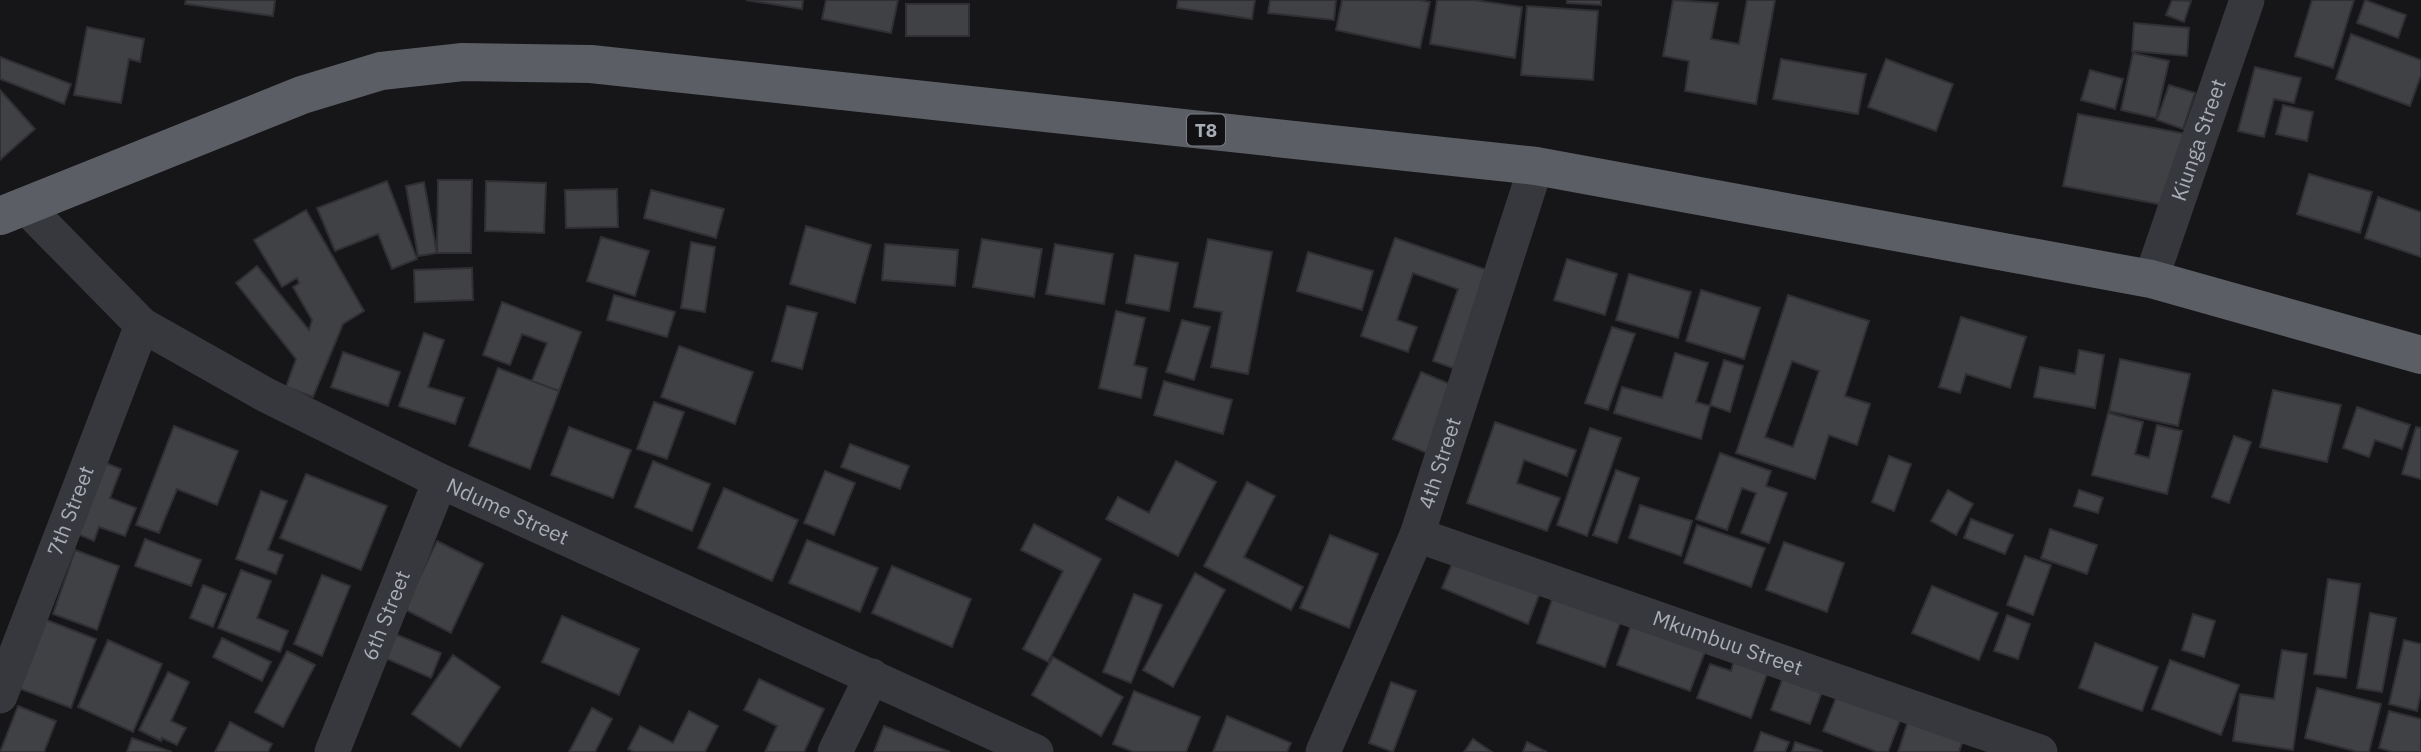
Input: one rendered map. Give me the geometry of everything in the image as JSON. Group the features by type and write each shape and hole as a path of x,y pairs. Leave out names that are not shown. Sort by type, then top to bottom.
{"highway":[{"name":"T8","path":"12,211 302,95 381,71 463,62 591,64 1536,166 2151,279 2421,355"}],"street":[{"name":"Kiunga Street","path":"2151,279 2247,0"},
{"name":"4th Street","path":"1323,752 1417,535 1536,166"},
{"name":"Ndume Street","path":"12,211 142,325 265,395 440,481 1036,752"},
{"name":"7th Street","path":"0,696 142,325"},
{"name":"6th Street","path":"332,752 440,481"},
{"name":"Mkumbuu Street","path":"1417,535 2040,752"},
{"path":"835,752 872,676"}],"building":[{"path":"186,0 275,0 273,16 185,4"},
{"path":"746,0 803,0 802,9"},
{"path":"826,0 898,0 891,33 822,19"},
{"path":"1178,0 1255,0 1252,19 1177,8"},
{"path":"1270,0 1336,0 1334,20 1268,13"},
{"path":"1342,0 1430,2 1420,48 1336,30"},
{"path":"1437,0 1474,0 1522,7 1515,58 1430,44"},
{"path":"1567,0 1601,0 1601,5 1567,3"},
{"path":"1673,0 1718,3 1711,39 1739,44 1747,0 1775,0 1756,104 1685,91 1689,61 1663,56"},
{"path":"2172,0 2191,1 2184,22 2166,15"},
{"path":"2312,0 2354,0 2333,68 2295,56"},
{"path":"2365,0 2406,15 2398,38 2357,23"},
{"path":"906,4 969,4 969,36 906,36"},
{"path":"1527,6 1598,11 1593,80 1521,75"},
{"path":"2134,23 2189,28 2187,56 2132,51"},
{"path":"87,27 144,39 140,62 129,59 121,103 74,95"},
{"path":"2351,34 2421,60 2421,75 2410,106 2336,79"},
{"path":"2133,53 2169,61 2156,118 2121,110"},
{"path":"0,57 71,84 64,104 0,79"},
{"path":"1781,59 1866,74 1858,114 1773,99"},
{"path":"1886,59 1953,84 1936,131 1868,107"},
{"path":"2255,67 2301,78 2294,103 2274,99 2264,137 2238,131"},
{"path":"2090,70 2123,79 2115,109 2081,100"},
{"path":"2169,85 2195,93 2183,129 2157,120"},
{"path":"0,90 35,129 0,160"},
{"path":"2283,105 2313,112 2307,141 2276,134"},
{"path":"2078,114 2187,134 2174,207 2063,186"},
{"path":"2309,174 2372,192 2360,233 2297,214"},
{"path":"438,180 472,180 471,253 437,253"},
{"path":"387,181 417,259 392,269 378,234 335,251 317,208"},
{"path":"486,181 546,183 544,233 485,231"},
{"path":"424,182 437,253 418,256 406,186"},
{"path":"617,189 618,227 566,228 565,190"},
{"path":"651,190 724,209 716,238 644,218"},
{"path":"2378,197 2421,212 2421,257 2365,238"},
{"path":"306,210 364,311 343,324 313,397 286,387 296,359 236,283 257,266 309,330 312,320 293,287 299,283 297,278 282,287 254,240"},
{"path":"806,226 871,245 855,303 790,284"},
{"path":"601,237 649,251 635,296 587,281"},
{"path":"1395,238 1496,273 1461,371 1433,361 1458,289 1413,273 1397,320 1417,327 1408,352 1361,336"},
{"path":"982,239 1042,249 1034,297 973,287"},
{"path":"1208,239 1272,252 1248,374 1211,367 1222,312 1194,307"},
{"path":"691,242 715,247 705,312 681,308"},
{"path":"885,244 958,250 955,286 882,280"},
{"path":"1055,244 1113,254 1104,304 1046,294"},
{"path":"1308,252 1373,271 1362,310 1297,291"},
{"path":"1135,255 1178,263 1169,311 1126,303"},
{"path":"1567,259 1617,274 1605,315 1554,300"},
{"path":"472,268 473,300 415,302 414,270"},
{"path":"1629,274 1691,292 1678,338 1616,320"},
{"path":"1701,290 1760,308 1744,359 1686,341"},
{"path":"614,295 675,312 667,337 607,320"},
{"path":"1788,295 1869,321 1845,396 1870,404 1857,445 1829,435 1815,479 1736,453","holes":["1792,361 1819,371 1793,447 1765,437"]},
{"path":"502,302 581,332 559,391 532,381 547,343 522,334 510,365 483,355"},
{"path":"787,306 817,313 802,369 772,361"},
{"path":"1116,311 1145,318 1134,365 1147,368 1141,398 1099,388"},
{"path":"1961,317 2026,337 2010,388 1966,374 1960,393 1939,387"},
{"path":"1182,320 1210,327 1194,380 1166,372"},
{"path":"1612,327 1635,334 1608,410 1585,403"},
{"path":"424,333 444,340 428,387 464,398 455,424 399,406"},
{"path":"679,346 753,372 735,424 661,397"},
{"path":"2079,350 2104,355 2095,408 2034,397 2040,367 2075,374"},
{"path":"343,352 400,372 388,406 331,387"},
{"path":"1675,353 1708,363 1696,402 1710,406 1701,439 1614,413 1622,387 1662,398"},
{"path":"2120,359 2190,374 2178,426 2109,411"},
{"path":"1724,360 1743,366 1730,412 1710,405"},
{"path":"498,368 559,391 530,469 469,446"},
{"path":"1421,372 1455,386 1427,453 1393,439"},
{"path":"1164,381 1232,400 1223,434 1154,415"},
{"path":"2273,390 2341,405 2327,462 2260,447"},
{"path":"654,402 684,412 667,459 637,449"},
{"path":"2357,407 2410,425 2402,449 2375,440 2369,457 2343,448"},
{"path":"2108,413 2143,422 2135,454 2149,458 2157,425 2182,431 2167,494 2092,475"},
{"path":"1495,422 1576,450 1567,476 1524,460 1517,483 1560,498 1547,531 1467,503"},
{"path":"174,426 238,451 217,505 177,489 159,533 136,525"},
{"path":"569,427 631,450 613,498 551,475"},
{"path":"2416,427 2421,428 2421,479 2402,474"},
{"path":"1590,428 1621,438 1587,536 1557,525"},
{"path":"2234,436 2251,442 2229,503 2212,497"},
{"path":"850,444 909,466 900,489 841,467"},
{"path":"1720,453 1771,471 1766,486 1787,493 1769,543 1741,533 1756,493 1742,488 1727,530 1696,519"},
{"path":"1889,456 1911,464 1894,511 1872,502"},
{"path":"101,461 121,469 110,498 136,508 125,536 99,527 94,541 75,533"},
{"path":"653,461 710,484 692,531 635,507"},
{"path":"1176,461 1216,482 1178,556 1106,519 1118,497 1149,513"},
{"path":"1616,470 1639,478 1617,543 1593,535"},
{"path":"825,471 855,483 834,535 804,523"},
{"path":"306,474 387,506 361,570 280,538"},
{"path":"1247,482 1275,496 1244,557 1303,587 1291,610 1204,566"},
{"path":"724,488 798,520 772,581 698,548"},
{"path":"1948,490 1973,504 1956,535 1931,521"},
{"path":"2079,490 2103,498 2098,513 2074,506"},
{"path":"261,491 287,501 268,550 283,555 276,574 236,559"},
{"path":"1640,505 1692,521 1681,556 1629,538"},
{"path":"1971,519 2013,535 2005,554 1964,538"},
{"path":"1034,524 1101,559 1048,662 1023,649 1063,571 1021,550"},
{"path":"1697,525 1765,548 1751,587 1684,563"},
{"path":"2050,529 2097,545 2087,574 2041,558"},
{"path":"1330,535 1378,554 1349,628 1300,608"},
{"path":"145,539 201,560 191,586 135,566"},
{"path":"807,540 878,568 860,612 789,583"},
{"path":"437,541 483,564 451,633 404,609"},
{"path":"1784,542 1844,563 1827,612 1766,590"},
{"path":"75,550 119,566 97,630 53,614"},
{"path":"1456,554 1541,590 1528,624 1442,588"},
{"path":"2025,556 2051,565 2033,615 2007,605"},
{"path":"892,566 971,599 952,647 872,613"},
{"path":"241,570 271,581 257,618 288,631 280,652 218,628"},
{"path":"1195,573 1225,590 1173,687 1143,670"},
{"path":"322,575 350,586 322,656 294,644"},
{"path":"2328,579 2360,584 2346,678 2314,674"},
{"path":"203,585 226,594 213,627 190,618"},
{"path":"1557,585 1625,608 1605,667 1537,643"},
{"path":"1932,586 1998,613 1979,660 1912,633"},
{"path":"1134,594 1162,605 1131,683 1103,672"},
{"path":"2370,613 2396,618 2382,692 2357,688"},
{"path":"2193,614 2215,621 2204,657 2182,650"},
{"path":"2007,615 2030,624 2018,659 1994,651"},
{"path":"562,616 639,649 619,695 542,662"},
{"path":"44,619 96,639 71,708 18,688"},
{"path":"1632,622 1706,649 1690,691 1617,665"},
{"path":"395,634 441,653 431,678 385,658"},
{"path":"222,638 271,662 262,681 213,657"},
{"path":"108,640 162,664 133,732 78,707"},
{"path":"2404,640 2421,644 2421,693 2417,711 2389,704"},
{"path":"2095,643 2158,667 2142,711 2079,688"},
{"path":"2282,650 2307,654 2293,750 2233,741 2240,694 2274,699"},
{"path":"287,651 315,665 283,727 255,712"},
{"path":"453,655 500,687 460,747 412,714"},
{"path":"1053,657 1123,697 1101,736 1032,695"},
{"path":"2170,660 2239,685 2221,735 2152,709"},
{"path":"1734,661 1767,674 1751,718 1697,698 1710,664 1731,671"},
{"path":"1786,669 1825,684 1810,724 1771,710"},
{"path":"168,672 189,682 171,721 186,728 177,745 162,738 161,741 139,730"},
{"path":"759,679 824,709 804,752 765,752 777,726 744,710"},
{"path":"1391,682 1416,691 1393,752 1369,743"},
{"path":"2317,688 2381,704 2369,752 2358,752 2305,738"},
{"path":"1839,690 1902,715 1888,752 1877,752 1823,731"},
{"path":"1134,691 1200,717 1186,752 1134,752 1113,744"},
{"path":"18,706 56,721 44,752 0,752"},
{"path":"592,708 612,719 595,752 569,752"},
{"path":"689,711 718,726 705,752 634,752 628,749 640,726 673,743"},
{"path":"2389,711 2421,719 2421,752 2393,752 2379,748"},
{"path":"1910,715 1965,734 1959,752 1898,752"},
{"path":"1227,716 1291,743 1287,752 1213,752"},
{"path":"230,722 272,744 268,752 215,752"},
{"path":"884,726 950,752 874,752"},
{"path":"1761,732 1789,742 1785,752 1754,752"},
{"path":"132,738 172,752 127,752"},
{"path":"1473,739 1492,752 1464,752"},
{"path":"1527,742 1547,752 1523,752"},
{"path":"1795,742 1822,751 1822,752 1792,752"}]}
